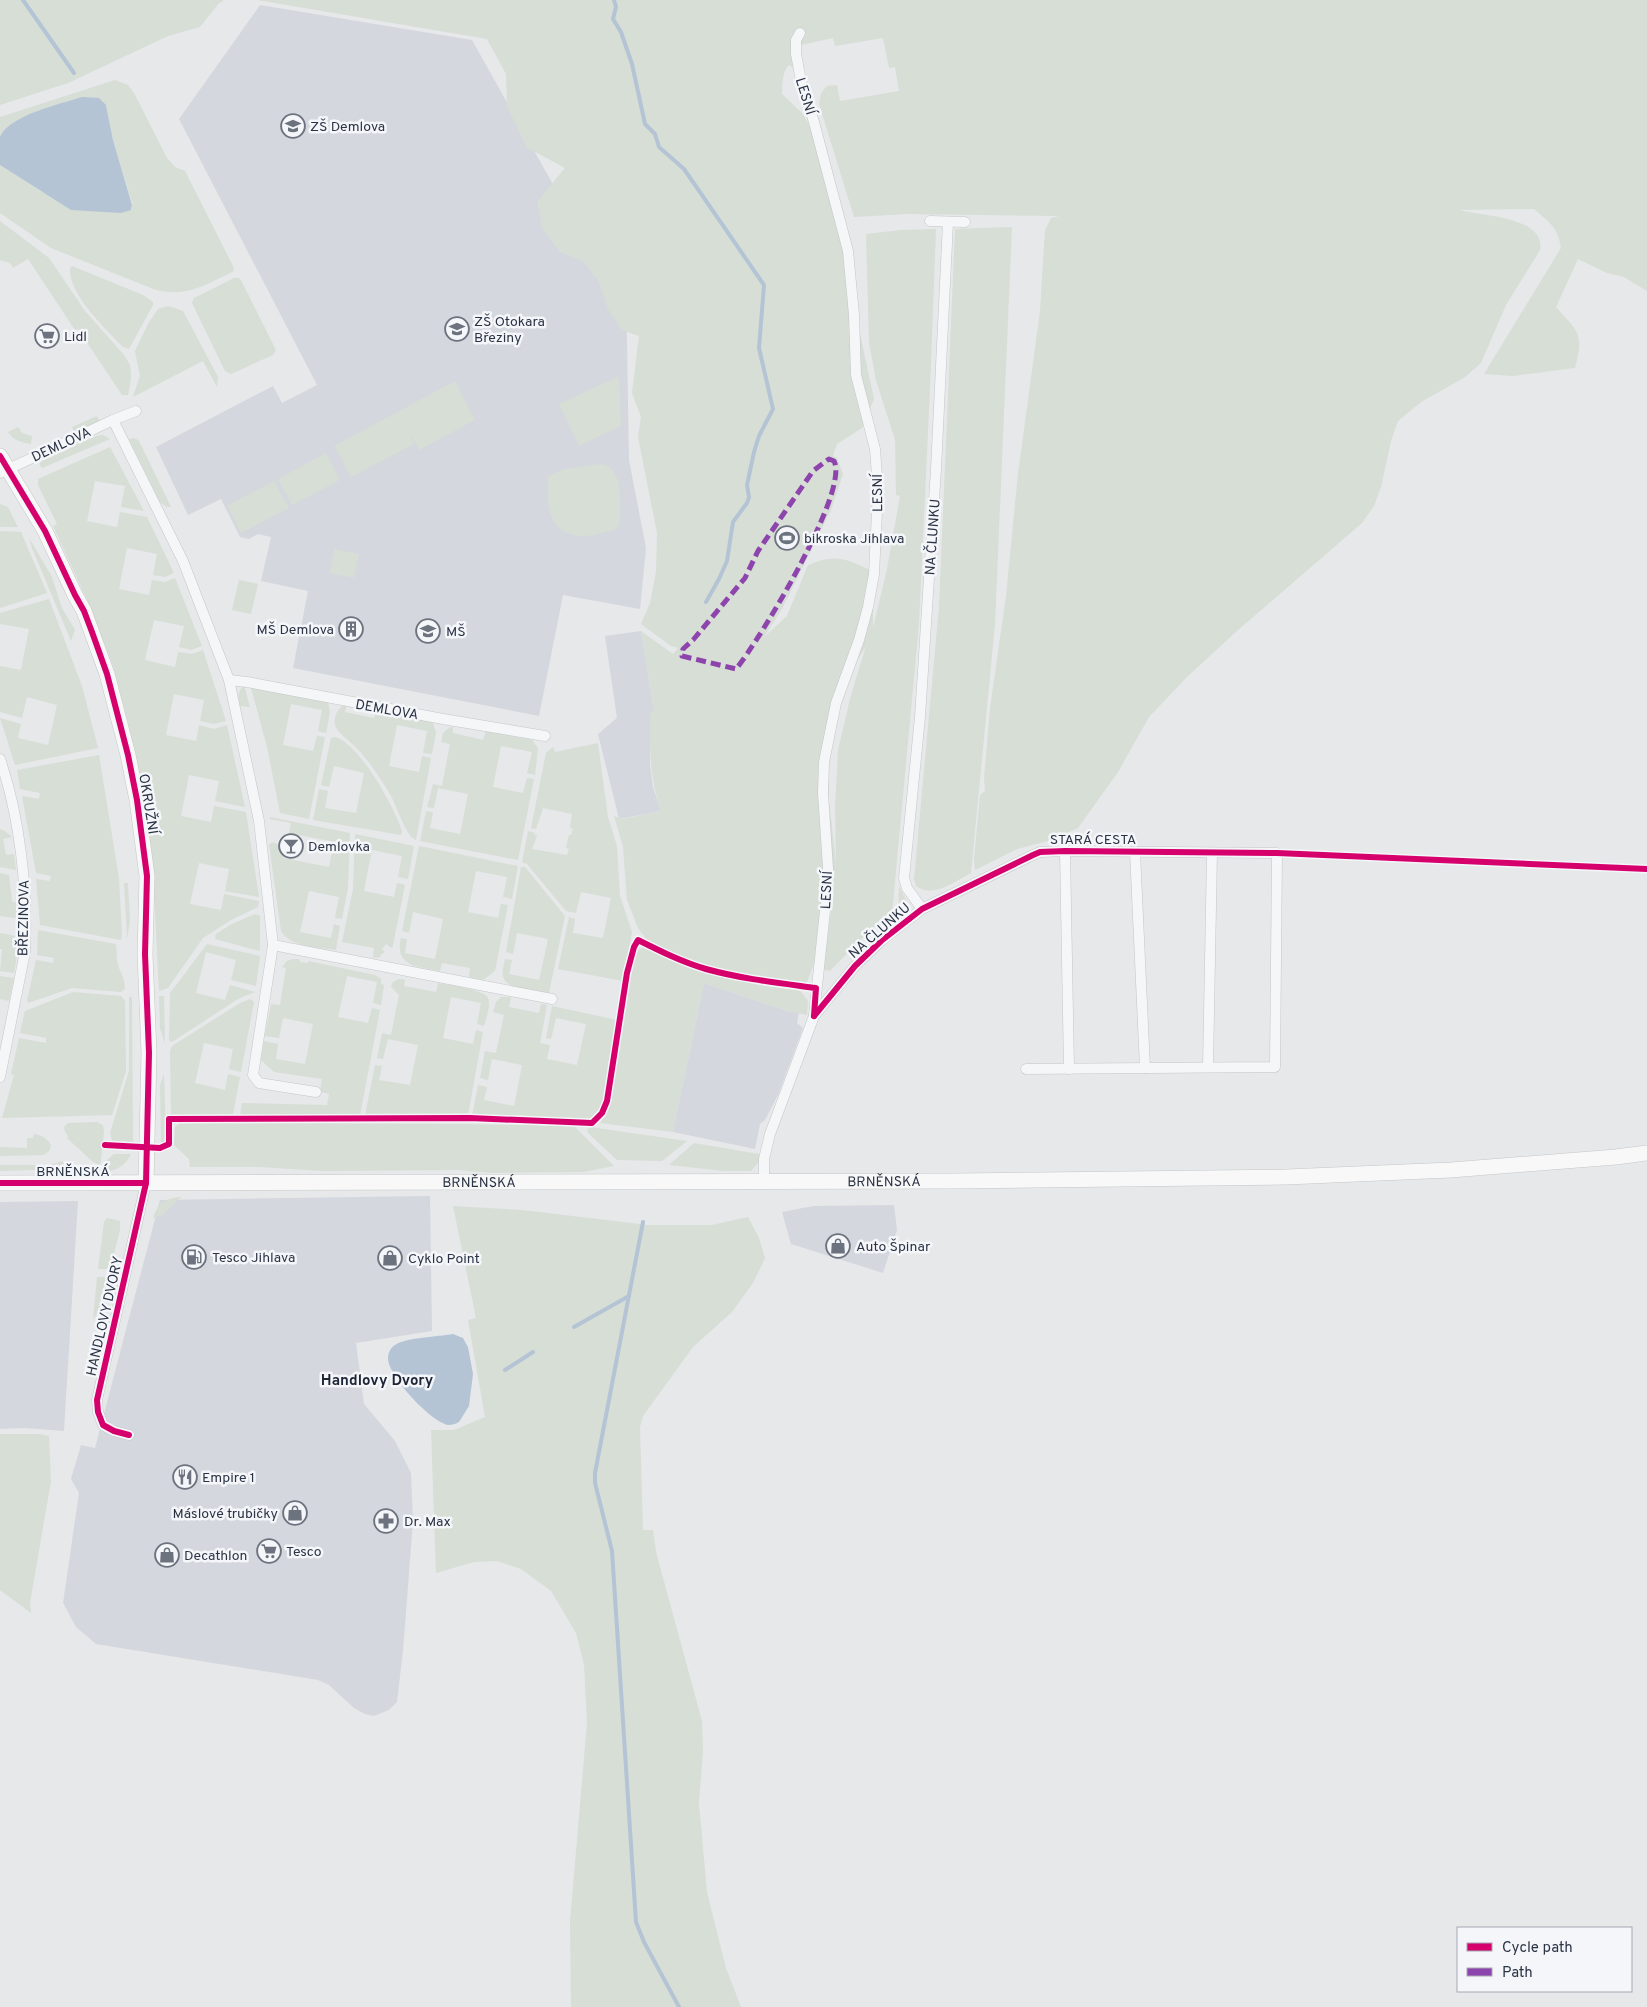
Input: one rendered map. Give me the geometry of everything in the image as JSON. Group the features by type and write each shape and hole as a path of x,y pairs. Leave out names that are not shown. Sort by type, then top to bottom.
{"main road":[{"name":"OKRUŽNÍ","path":"0,456 4,471 45,531 84,611 107,674 130,764 147,876 146,954 149,1054 146,1184"},
{"name":"BRNĚNSKÁ","path":"0,1183 957,1181 1286,1177 1451,1170 1647,1153"}],"street":[{"name":"LESNÍ","path":"800,33 796,40 796,54 801,81 824,157 848,251 854,315 856,375 875,449 878,490 874,574 868,607 859,640 836,703 824,762 823,793 828,868 814,1016"},
{"path":"930,221 965,222"},
{"name":"NA ČLUNKU","path":"764,1181 764,1159 770,1134 814,1016 855,966 922,909 907,888 904,878 920,717 936,469 948,222"},
{"name":"DEMLOVA","path":"4,471 136,411"},
{"path":"113,420 183,561 229,680 259,821 273,945 253,1075 259,1083 316,1092"},
{"name":"DEMLOVA","path":"229,680 435,718 546,736"},
{"name":"BŘEZINOVA","path":"0,759 15,819 23,873 26,933 25,952 0,1077"},
{"name":"STARÁ CESTA","path":"1065,851 1069,1068"},
{"name":"STARÁ CESTA","path":"922,909 1040,852 1277,853 1275,1067 1026,1069"},
{"name":"STARÁ CESTA","path":"1135,852 1145,1068"},
{"path":"1208,1068 1212,853"},
{"path":"273,945 552,999"},
{"name":"HANDLOVY DVORY","path":"129,1434 114,1431 103,1425 96,1400 146,1184"}],"shaded area":[{"path":"0,0 224,0 218,4 200,27 168,36 68,83 0,105"},
{"path":"257,0 1647,0 1647,291 1624,277 1607,273 1578,259 1556,307 1578,334 1579,347 1575,368 1513,376 1484,374 1561,248 1560,241 1555,230 1534,209 1460,210 1495,216 1522,224 1533,230 1539,239 1540,250 1506,305 1481,363 1465,377 1421,402 1398,421 1391,441 1381,487 1374,506 1362,523 1238,630 1187,677 1149,717 1118,772 1078,828 1052,840 1017,849 975,870 974,859 980,795 985,791 984,779 990,708 1006,596 1018,474 1040,311 1045,230 1051,218 1059,216 908,214 854,217 819,104 821,93 827,86 837,85 840,101 899,91 895,67 889,68 883,38 835,46 833,38 801,45 799,72 789,65 783,79 782,94 803,114 813,133 837,215 874,399 862,428 837,444 833,456 837,458 843,474 831,510 782,609 764,637 787,616 808,565 826,559 846,560 870,570 873,576 873,628 887,569 900,496 896,495 895,440 876,380 869,343 866,234 936,229 919,624 892,914 869,931 830,971 823,969 834,890 824,915 819,950 807,982 799,983 714,968 675,955 646,939 638,928 627,900 623,847 614,816 622,819 661,811 652,774 650,713 654,712 641,631 673,654 678,648 671,646 641,624 650,603 656,572 657,533 638,437 641,417 632,393 639,336 622,330 608,309 599,282 583,261 560,252 542,228 537,202 565,168 526,147 507,106 506,74 487,39","holes":["866,646 851,695 838,750 835,808 836,864 829,801 829,746 847,676"]},
{"name":"ZŠ Otokara Březiny","path":"260,5 472,40 568,211 626,287 629,460 646,548 640,609 563,595 539,716 293,668 308,591 261,581 271,537 258,534 249,539 240,537 221,499 188,515 156,447 273,386 282,403 317,385 179,119"},
{"path":"115,80 128,85 134,93 167,158 175,167 185,171 234,271 203,286 186,291 167,292 156,290 51,248 0,213 0,165 42,192 131,210 133,202 113,140 106,105 9,126 0,138 0,117"},
{"path":"0,221 49,258 85,311 124,355 130,365 131,373 128,395 122,395 78,329 75,330 28,259 13,268 10,263 0,260"},
{"path":"1012,227 995,624 971,873 951,884 930,891 916,886 914,879 939,607 955,229"},
{"path":"72,266 143,295 153,302 129,349 123,347 98,321 75,290 71,279 70,269"},
{"path":"234,278 241,280 276,350 273,355 231,374 225,371 192,303 194,298"},
{"path":"168,306 183,311 218,377 217,387 203,361 133,397 140,376 135,351 148,324 158,309"},
{"path":"619,376 621,426 579,446 559,404"},
{"path":"455,381 475,420 419,450 408,431 414,444 351,477 334,446"},
{"path":"97,416 100,421 74,432 72,427"},
{"path":"18,427 22,433 32,436 31,444 21,442 10,435 8,432"},
{"path":"103,435 110,439 42,468 39,464 46,458 96,436"},
{"path":"135,438 139,441 171,507 167,507 160,502 129,439"},
{"path":"110,447 144,511 121,507 125,486 95,481 87,521 117,527 120,512 147,517 174,573 165,577 153,575 157,554 127,548 119,589 149,595 152,580 165,582 175,578 202,646 191,650 179,647 184,626 154,620 145,660 175,667 178,652 192,654 203,650 226,721 214,724 200,721 204,700 174,694 166,735 196,741 199,725 214,729 227,725 245,807 215,801 219,781 189,775 181,816 211,822 214,806 246,812 259,897 225,891 229,869 199,863 190,904 221,910 224,894 259,901 258,907 231,920 203,938 168,988 159,991 152,856 128,723 112,663 87,600 53,526 57,524 38,485 38,479"},
{"path":"326,453 340,480 292,505 278,479"},
{"path":"602,464 614,472 618,480 620,524 615,530 588,536 572,535 563,531 556,525 549,507 548,476 564,469"},
{"path":"274,481 289,508 241,533 227,506"},
{"path":"0,504 8,507 18,527 0,527"},
{"path":"0,531 21,532 47,593 0,608"},
{"path":"29,538 52,577 62,608 75,630 71,641 32,548"},
{"path":"334,549 359,554 354,578 329,573"},
{"path":"239,580 258,584 251,614 232,610"},
{"path":"49,599 82,686 98,748 15,765 0,718 21,724 18,738 48,745 57,705 27,697 22,718 0,712 0,666 21,670 29,629 0,624 0,613"},
{"path":"641,631 654,712 650,713 650,764 653,787 661,811 619,819 598,734 617,718 605,636"},
{"path":"250,684 328,702 330,712 326,733 318,731 322,710 291,704 283,745 313,751 317,736 325,737 309,819 280,813 267,747"},
{"path":"244,685 250,707 240,706 239,703 239,692"},
{"path":"347,703 345,712 374,718 377,709 433,723 436,733 432,754 423,753 427,731 397,725 389,766 419,772 422,756 431,758 416,840 409,833 390,794 372,766 336,728 337,712 341,706"},
{"path":"450,727 453,727 453,733 483,740 486,731 532,740 538,748 535,775 527,773 532,752 501,746 493,787 523,793 527,778 534,779 518,860 420,841 426,811 433,812 430,828 460,834 468,794 438,788 434,808 427,807 433,784 442,786 450,744 441,742 443,733"},
{"path":"335,737 355,751 365,763 392,807 402,831 401,835 313,820 319,789 328,791 325,808 356,813 364,773 334,766 329,787 321,785 331,738"},
{"path":"598,743 608,817 617,846 620,896 632,932 623,981 558,969 569,917 575,919 573,933 603,938 611,898 581,892 576,913 566,911 527,864 522,862 528,831 535,833 537,836 532,849 567,855 569,849 566,848 569,835 571,835 573,829 570,828 572,814 543,808 536,829 531,828 546,753 553,747 555,752"},
{"path":"99,755 119,878 121,940 40,925 36,879 50,881 51,876 36,873 22,796 39,799 40,793 20,789 17,770"},
{"path":"270,817 350,833 348,888 342,919 335,918 339,897 309,891 300,932 331,938 334,924 340,926 336,950 298,944 286,937 281,931 269,844 274,842 284,850 283,858 329,867 334,842 289,833 291,823 270,819"},
{"path":"0,829 12,837 3,839 6,855 14,854 16,870 0,867"},
{"path":"355,834 414,846 408,879 398,877 402,856 372,850 364,891 394,897 397,883 405,885 392,948 386,944 382,949 385,952 380,955 381,957 373,958 374,948 342,942 353,889"},
{"path":"419,846 518,866 512,899 503,897 507,877 476,871 468,912 498,918 501,904 508,905 495,971 483,980 469,977 470,968 442,963 440,971 424,968 410,964 401,955 401,938 407,939 405,953 435,959 443,919 413,912 409,933 402,931"},
{"path":"521,867 525,867 565,916 549,993 511,985 503,977 505,959 512,960 509,974 539,980 548,939 517,933 513,954 506,952"},
{"path":"0,873 9,875 12,902 16,902 17,919 21,921 19,925 15,918 0,916"},
{"path":"124,883 128,883 130,921 127,939"},
{"path":"899,886 908,904 903,916 898,920"},
{"path":"255,914 260,916 260,951 215,939 216,934 232,924"},
{"path":"38,930 116,944 117,962 124,979 125,989 121,992 72,988 28,1003 36,960 53,963 54,958 37,955"},
{"path":"0,933 16,936 20,939 14,973 0,971 2,949 0,949"},
{"path":"207,944 260,956 256,986 231,980 236,960 206,952 196,993 225,1000 230,985 255,992 238,999 172,1042 169,1040 170,993"},
{"path":"643,947 707,972 799,989 808,1001 807,1015 787,1011 704,983 673,1132 600,1123 606,1113 610,1100 632,964 636,952"},
{"path":"299,959 300,962 308,963 308,961 375,975 381,979 381,984 384,985 381,1005 373,1003 377,982 347,976 338,1017 368,1023 372,1008 380,1010 360,1115 240,1116 242,1103 327,1105 329,1094 320,1092 322,1079 274,1072 261,1060 264,1041 278,1044 276,1059 305,1064 313,1024 283,1018 279,1038 265,1036 271,1004 280,1005 286,968 282,967 287,961"},
{"path":"0,976 14,978 9,1001 0,999"},
{"path":"399,979 405,980 404,986 436,992 438,983 480,992 488,998 489,1008 484,1026 477,1024 481,1003 451,997 443,1038 473,1044 476,1030 483,1032 468,1115 365,1115 375,1065 382,1066 379,1080 410,1085 418,1045 388,1039 383,1059 377,1058 382,1033 391,1035 399,995 391,987 393,982"},
{"path":"704,983 787,1011 799,1013 797,1023 803,1028 778,1095 765,1120 760,1124 755,1149 673,1132"},
{"path":"73,992 121,996 125,1001 126,1071 112,1115 2,1118 14,1075 11,1074 19,1038 46,1043 46,1038 20,1033 25,1011"},
{"path":"159,996 164,996 165,1044 160,1028"},
{"path":"129,997 132,997 133,1143 120,1143 112,1140 110,1133 129,1071"},
{"path":"501,997 511,997 509,1007 539,1013 541,1004 547,1005 540,1043 550,1045 547,1059 577,1065 586,1024 556,1018 551,1039 546,1038 552,1006 617,1020 603,1105 598,1115 593,1119 472,1116 478,1085 487,1087 484,1100 514,1106 522,1065 492,1059 488,1080 480,1078 485,1051 496,1053 504,1015 493,1012 496,1002"},
{"path":"250,999 254,1002 241,1072 229,1069 233,1049 204,1043 195,1083 225,1090 228,1074 240,1077 233,1114 171,1115 170,1051 172,1046 240,1003"},
{"path":"164,1074 166,1138 165,1143 161,1144 160,1085"},
{"path":"97,1122 103,1125 104,1132 100,1166 67,1138 64,1127 68,1123"},
{"path":"180,1123 467,1124 575,1127 614,1166 584,1172 491,1173 458,1170 322,1171 260,1167 190,1167 189,1159 174,1145 175,1127"},
{"path":"590,1127 687,1141 662,1161 617,1160 588,1133 587,1130"},
{"path":"34,1134 44,1137 51,1145 50,1150 44,1155 0,1156 0,1147 27,1148 27,1138 33,1138"},
{"path":"694,1143 759,1154 761,1159 751,1171 724,1171 669,1165"},
{"path":"114,1154 131,1154 121,1166 106,1172 107,1160"},
{"path":"62,1161 65,1164 64,1169 0,1171 0,1165 49,1165"},
{"path":"430,1196 432,1331 356,1343 364,1404 395,1441 411,1473 413,1521 397,1702 389,1710 374,1716 354,1708 329,1685 318,1680 96,1644 76,1627 63,1603 79,1493 71,1479 81,1445 95,1448 160,1200"},
{"path":"181,1197 163,1215 153,1218 163,1202"},
{"path":"78,1201 64,1431 24,1428 0,1429 0,1202"},
{"path":"894,1205 897,1230 883,1273 791,1244 782,1212 813,1206"},
{"path":"453,1206 522,1210 648,1225 712,1225 748,1217 759,1238 765,1258 753,1283 732,1312 693,1347 643,1416 640,1427 643,1530 653,1530 656,1552 702,1721 703,1750 699,1804 707,1892 726,1968 741,2007 571,2007 570,1921 587,1723 584,1664 576,1633 551,1591 521,1569 497,1561 474,1562 436,1573 431,1430 454,1430 485,1417 468,1320 476,1318"},
{"path":"107,1218 120,1221 120,1230 110,1269 98,1269 104,1222"},
{"path":"97,1277 108,1277 100,1310 93,1319"},
{"path":"0,1434 40,1434 49,1436 51,1481 30,1603 31,1613 0,1590"}],"water":[{"path":"82,97 99,98 106,105 113,140 132,205 131,210 121,213 71,210 0,165 0,137 5,129 14,122 36,111"},
{"path":"453,1334 463,1338 468,1347 473,1374 469,1406 459,1422 448,1425 440,1422 411,1397 395,1376 388,1358 392,1347 401,1342"}],"waterway":[{"path":"23,0 74,73"},
{"path":"614,0 616,7 613,19 621,32 632,64 645,124 655,134 659,147 684,169 764,285 759,348 773,409 759,436 754,452 747,485 749,497 747,503 733,522 727,561 706,602"},
{"path":"643,1222 595,1473 595,1483 612,1551 636,1922 644,1942 679,2007"},
{"path":"574,1327 629,1296"},
{"path":"505,1370 533,1352"}],"marked path":[{"path":"829,459 834,461 835,477 829,502 816,533 781,599 736,669 682,656 683,649 693,640 745,578 758,551 813,471 829,459"}],"cycle path":[{"path":"0,456 45,531 84,611 107,674 128,755 137,800 147,876 145,954 149,1053 146,1183 97,1400 98,1412 103,1425 114,1431 129,1435"},
{"path":"814,1016 855,966 881,941 922,909 1040,852 1277,853 1647,869"},
{"path":"105,1145 160,1148 169,1144 169,1119 470,1118 592,1123 602,1113 607,1101 627,973 634,947 638,940 680,960 706,969 747,978 816,988 814,1016"},
{"path":"0,1183 146,1183"}],"place":[{"name":"ZŠ Demlova","path":"293,126"},
{"name":"ZŠ Otokara Březiny","path":"457,329"},
{"name":"Lidl","path":"47,336"},
{"name":"bikroska Jihlava","path":"787,538"},
{"name":"MŠ Demlova","path":"351,629"},
{"name":"MŠ","path":"428,631"},
{"name":"Demlovka","path":"291,846"},
{"name":"Auto Špinar","path":"838,1246"},
{"name":"Tesco Jihlava","path":"194,1257"},
{"name":"Cyklo Point","path":"390,1258"},
{"name":"Empire 1","path":"185,1477"},
{"name":"Máslové trubičky","path":"295,1513"},
{"name":"Dr. Max","path":"386,1521"},
{"name":"Tesco","path":"269,1551"},
{"name":"Decathlon","path":"167,1555"}],"district":[{"name":"Handlovy Dvory","path":"377,1380"}]}
